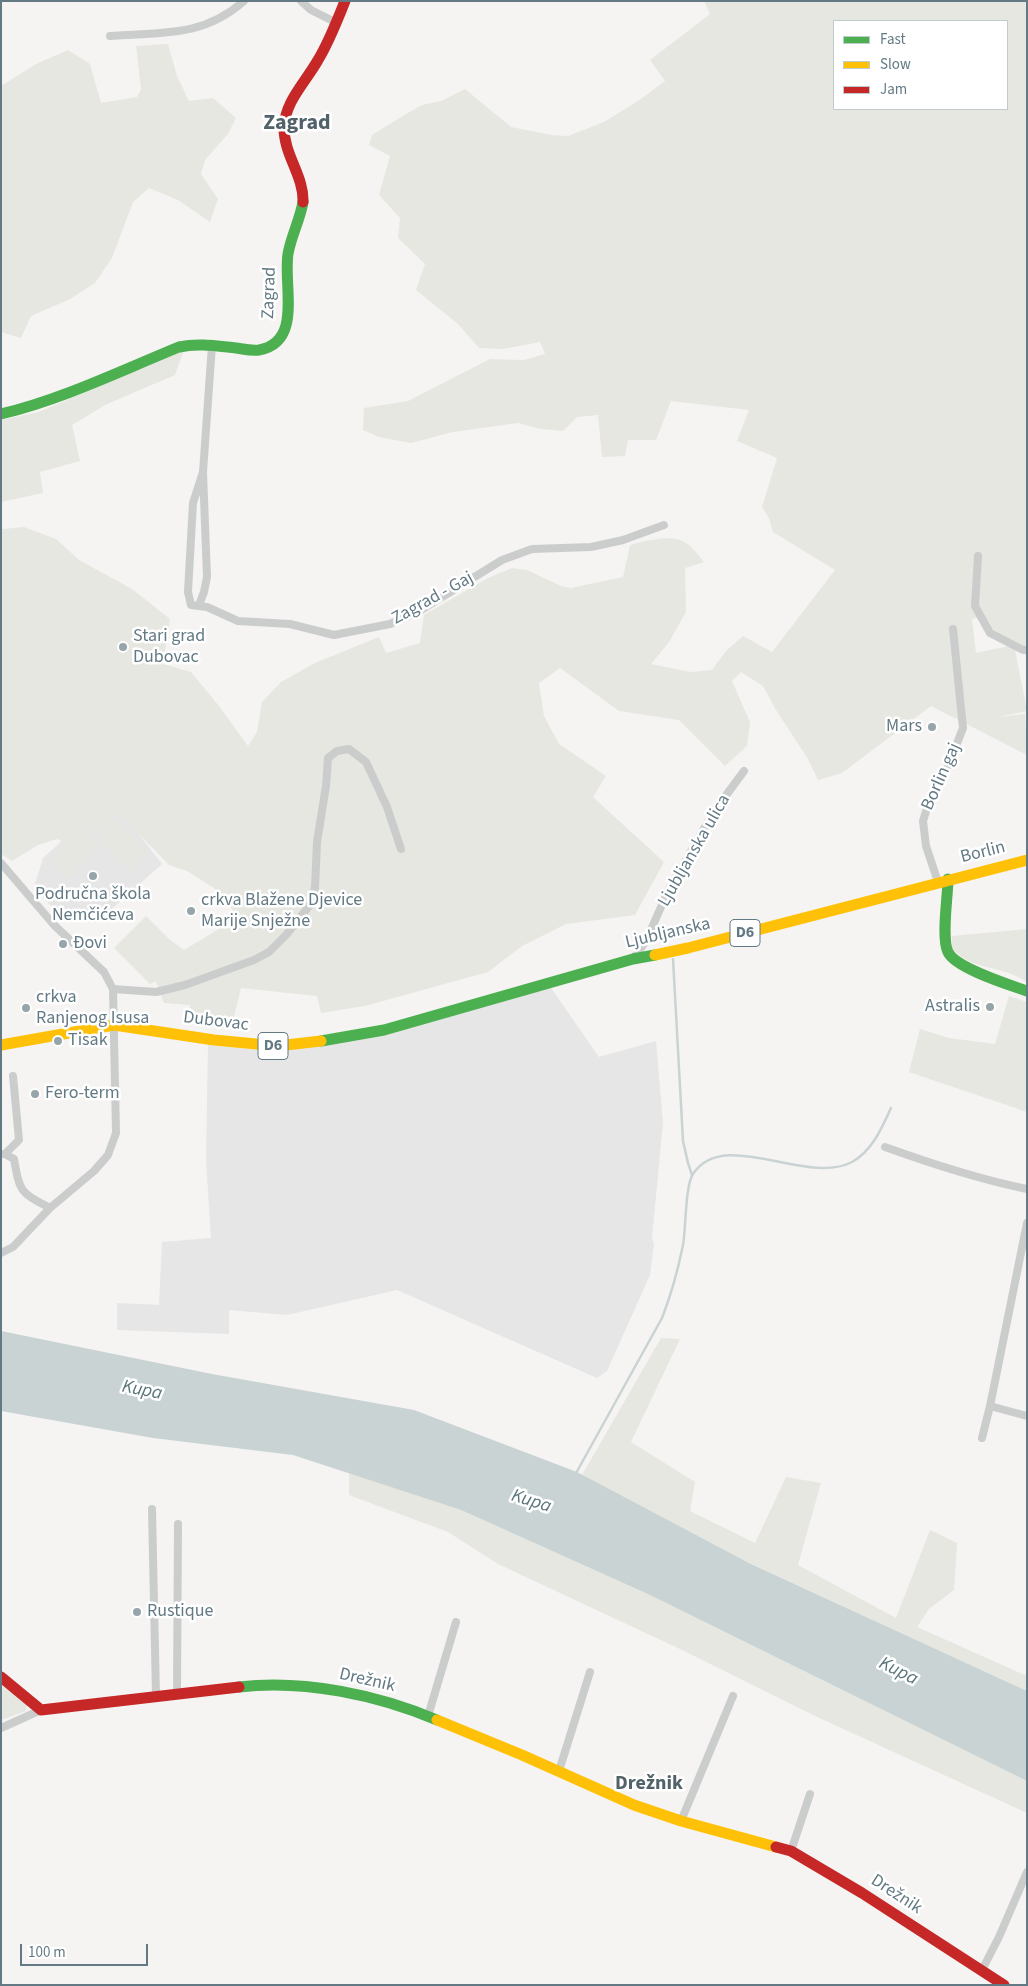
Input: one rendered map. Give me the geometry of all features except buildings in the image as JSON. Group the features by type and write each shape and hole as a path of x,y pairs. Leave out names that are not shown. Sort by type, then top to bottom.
{"main road":[{"name":"Zagrad","path":"1,414 22,410 46,402 179,347 194,344 255,350 265,349 277,342 285,332 288,322 286,272 303,196 296,171 285,145 285,118 294,97 329,40 345,1"},
{"name":"Borlin","path":"943,881 1027,860"},
{"name":"Ljubljanska","path":"541,985 633,959 688,948 943,881"},
{"path":"943,881 946,944 949,954 959,963 979,973 1027,991"},
{"name":"Dubovac","path":"1,1045 114,1025 214,1040 277,1046 315,1042 384,1030 541,985"},
{"path":"1,1678 41,1710"},
{"name":"Drežnik","path":"41,1710 264,1684 293,1685 328,1690 390,1703 428,1716 634,1806 791,1851 862,1893 1004,1985"}],"street":[{"path":"110,36 192,30 213,23 244,1"},
{"path":"301,1 312,10 337,23"},
{"path":"203,472 193,503 188,592 195,605 204,592 207,577 203,472 212,345"},
{"name":"Zagrad - Gaj","path":"195,605 238,621 290,624 334,636 390,624 421,610 502,560 532,549 591,547 623,540 664,526"},
{"path":"978,556 975,606 990,633 1023,650 1027,650"},
{"name":"Borlin gaj","path":"943,881 926,846 924,821 927,808 959,741 963,728 953,629"},
{"path":"113,989 156,992 185,985 254,960 269,952 286,935 310,905 315,888 317,842 326,786 328,758 337,751 349,749 366,762 387,807 401,849"},
{"name":"Ljubljanska ulica","path":"633,959 646,941 668,891 709,821 744,771"},
{"path":"1,863 54,925 104,972 113,989 116,1134 108,1155 94,1171 50,1208 14,1247 1,1253"},
{"path":"13,1076 19,1140 3,1154 14,1159 18,1182 25,1194 50,1208"},
{"path":"885,1147 948,1170 1027,1189"},
{"path":"982,1438 1027,1223"},
{"path":"990,1406 1027,1416"},
{"path":"152,1509 156,1696"},
{"path":"177,1693 178,1524"},
{"path":"428,1716 456,1622"},
{"path":"559,1772 590,1672"},
{"path":"681,1821 733,1696"},
{"path":"1,1728 41,1710"},
{"path":"791,1851 810,1794"},
{"path":"982,1970 999,1937 1027,1872"}],"shaded area":[{"path":"704,1 1027,1 1027,647 993,633 980,617 972,619 976,653 1014,645 1027,711 998,717 1025,714 1027,755 931,706 842,773 818,780 808,759 776,710 763,686 741,672 732,681 750,722 747,746 725,766 679,720 619,711 560,668 539,683 544,716 559,744 606,776 593,797 664,862 635,915 566,924 522,946 488,972 365,1006 321,1013 317,996 241,988 232,1025 188,1022 190,1005 164,1003 156,981 150,984 114,948 146,916 170,940 184,950 224,926 233,910 214,888 187,871 169,865 122,817 114,817 95,834 85,825 66,843 57,839 38,845 12,861 1,854 1,524 3,529 24,527 56,539 79,560 132,589 170,619 163,664 191,672 248,746 257,732 262,702 281,682 315,663 379,637 386,653 420,643 424,615 488,578 512,568 527,570 561,586 571,588 623,577 630,545 667,538 685,542 704,562 685,568 686,612 669,642 651,664 690,672 712,670 726,651 743,636 772,652 835,570 773,532 769,518 762,507 777,458 737,441 749,410 671,401 656,440 628,440 625,456 602,457 598,415 577,417 563,431 541,429 518,423 453,432 411,443 379,437 363,430 364,408 408,401 490,359 524,360 545,354 540,342 503,349 479,348 458,324 416,290 425,264 398,238 400,218 379,195 390,156 369,145 372,135 422,105 441,101 465,89 511,127 552,135 568,136 604,122 641,99 665,81 650,60 710,14"},
{"path":"168,44 177,76 189,101 213,98 236,118 228,134 205,160 201,174 218,199 210,222 178,200 149,188 133,202 112,258 95,283 70,299 31,316 21,338 1,332 1,86 36,64 68,50 90,64 101,103 137,97 141,89 136,46"},
{"path":"184,350 175,375 107,404 72,425 80,461 40,472 43,493 1,502 1,420 39,412"},
{"name":"Područna škola Nemčićeva","path":"118,807 162,864 96,923 67,918 49,904 34,887 43,858 95,811"},
{"path":"116,819 148,852 129,870 97,838"},
{"path":"83,828 100,845 67,877 50,860"},
{"path":"1027,929 1027,982 1011,974 971,962 952,949 952,936"},
{"path":"549,985 599,1057 656,1041 663,1123 650,1275 607,1371 597,1378 397,1290 287,1315 229,1310 229,1334 117,1330 117,1303 159,1305 162,1242 211,1238 206,1160 208,1045 276,1052"},
{"path":"1009,996 1027,1002 1027,1112 909,1072 920,1029 949,1038 995,1044"},
{"path":"661,1338 680,1339 631,1442 695,1482 690,1511 755,1543 786,1477 821,1483 798,1565 896,1618 930,1530 957,1543 954,1590 929,1609 917,1627 1027,1676 1027,1691 739,1558 582,1475"},
{"path":"349,1473 461,1510 650,1595 1027,1781 1027,1813 815,1716 680,1649 498,1564 448,1532 349,1495"},
{"path":"1,1685 27,1705 26,1711 1,1720"}],"water":[{"name":"Kupa","path":"1,1331 212,1374 414,1410 577,1472 749,1563 1027,1691 1027,1781 650,1595 461,1510 293,1455 153,1438 1,1411"}],"waterway":[{"path":"673,959 683,1141 692,1175"},
{"path":"575,1475 662,1318 677,1273 684,1238 688,1188 693,1174 707,1161 724,1156 745,1156 812,1167 833,1167 852,1162 871,1145 891,1108"}],"traffic: fast":[{"path":"1,414 69,393 179,347 207,345 259,350 273,345 281,336 286,325 288,311 288,254 303,202"},
{"path":"948,879 945,927 948,952 953,958 972,970 1027,991"},
{"path":"321,1041 384,1030 633,959 655,955"},
{"path":"239,1687 289,1685 340,1691 390,1703 437,1720"}],"traffic: slow":[{"path":"655,955 1027,860"},
{"path":"1,1045 114,1025 214,1040 277,1046 321,1041"},
{"path":"437,1720 522,1755 634,1805 681,1821 776,1847"}],"traffic: jam":[{"path":"303,202 300,183 285,138 285,118 296,92 326,46 345,1"},
{"path":"1,1677 41,1710 239,1687"},
{"path":"776,1847 791,1851 862,1893 1004,1985"}],"place":[{"name":"Stari grad Dubovac","path":"123,647"},
{"name":"Mars","path":"932,727"},
{"name":"Područna škola Nemčićeva","path":"93,876"},
{"name":"crkva Blažene Djevice Marije Snježne","path":"191,911"},
{"name":"Đovi","path":"63,944"},
{"name":"Astralis","path":"990,1007"},
{"name":"crkva Ranjenog Isusa","path":"26,1008"},
{"name":"Tisak","path":"58,1041"},
{"name":"Fero-term","path":"35,1094"},
{"name":"Rustique","path":"137,1612"}],"district":[{"name":"Zagrad","path":"297,124"},
{"name":"Drežnik","path":"649,1785"}]}
